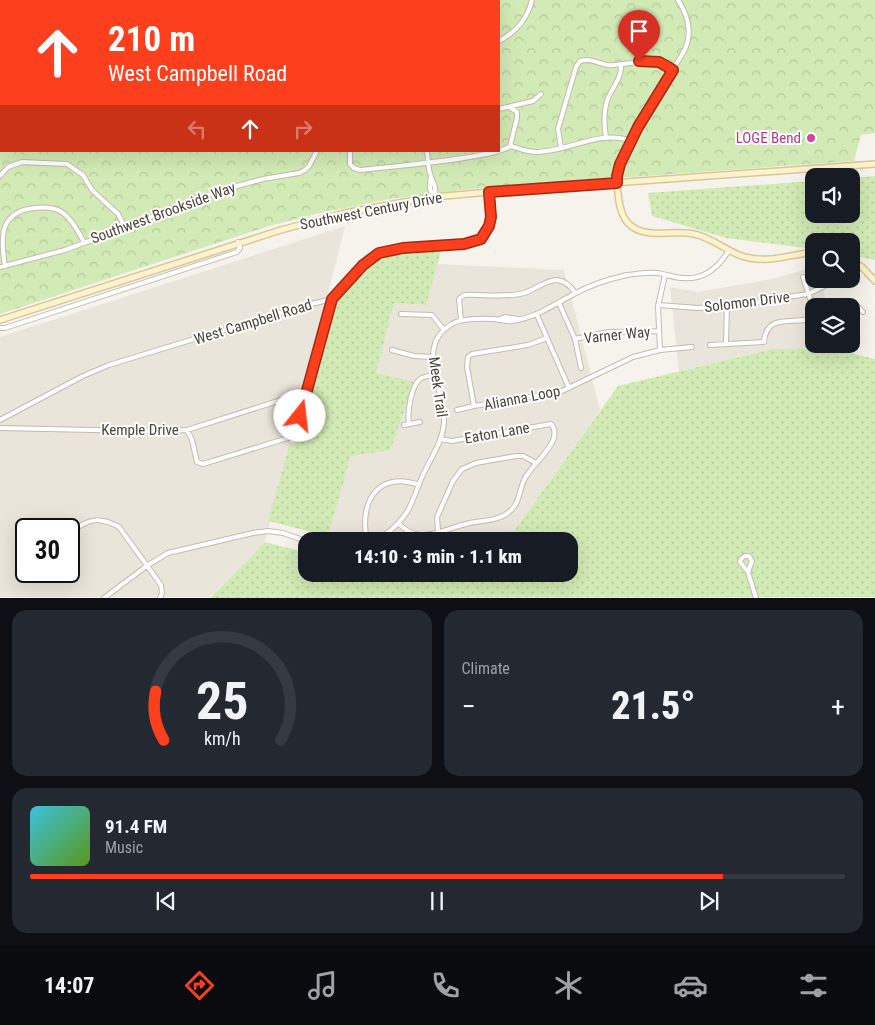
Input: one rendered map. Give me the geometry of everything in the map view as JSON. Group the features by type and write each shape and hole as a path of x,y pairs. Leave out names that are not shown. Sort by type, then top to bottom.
{"main road":[{"name":"Southwest Century Drive","path":"0,320 238,242 344,213 434,197 875,164"},
{"path":"617,183 621,212 633,227 651,233 695,234 746,258 762,260 805,253"},
{"path":"860,266 875,281"}],"street":[{"path":"500,40 519,26 528,14 532,0"},
{"path":"617,183 618,169 631,141 689,40 688,21 678,0"},
{"path":"561,147 558,129 577,64 585,59 608,65 654,61 673,70"},
{"path":"606,138 604,115 606,103 618,80 621,64"},
{"path":"500,109 533,100 541,94"},
{"path":"500,151 510,146 517,115 515,110 509,107"},
{"path":"510,146 536,152 606,138 621,138 631,141"},
{"name":"Southwest Brookside Way","path":"2,267 65,250 222,190 305,170 316,152"},
{"path":"350,152 350,164 360,170 496,152"},
{"path":"427,152 431,193 434,197"},
{"path":"0,176 8,167 22,162 67,164 83,175 92,190 118,214 126,227"},
{"name":"West Campbell Road","path":"0,420 83,376 109,366 298,307 332,299 363,265 379,253 403,248 464,244 481,239 489,226 491,217 489,192"},
{"path":"2,267 2,242 5,221 12,213 26,209 46,207 61,212 74,225 84,242"},
{"path":"0,328 5,328 237,252 240,248 238,242"},
{"path":"401,314 432,315 444,330 454,322 461,320 500,319 506,317 518,319 537,315 575,293 605,280 646,273 683,278 705,275 714,269 729,250"},
{"path":"660,350 658,330 659,305 665,275"},
{"path":"803,277 810,298"},
{"path":"461,320 458,302 464,295 520,294 547,282 557,280 566,283 575,293"},
{"name":"Solomon Drive","path":"659,305 698,308 744,305 808,294 820,288"},
{"path":"187,430 192,440 197,462 199,463 206,463 291,437 296,429 306,396 332,299"},
{"path":"559,303 575,339 581,368"},
{"path":"726,342 727,306"},
{"path":"860,308 864,312"},
{"path":"537,315 569,388"},
{"path":"710,344 764,342 768,328 777,322 805,320"},
{"name":"Meek Trail","path":"389,532 398,524 413,500 418,484 440,438 444,423 444,409 432,357 436,340 444,330"},
{"name":"Varner Way","path":"575,339 608,332 658,330"},
{"name":"Alianna Loop","path":"547,338 528,345 468,356 467,367 474,406 560,392 633,357 660,350 692,347"},
{"path":"392,350 414,356 432,357"},
{"path":"420,422 407,424 408,410 416,384 424,377 436,374"},
{"name":"Kemple Drive","path":"0,428 140,431 187,430 281,400 306,396"},
{"path":"457,410 474,406"},
{"name":"Eaton Lane","path":"440,438 452,441 550,424 553,426 555,435 536,463"},
{"path":"398,524 411,533 423,535 508,514 516,505 523,481 536,463 523,456 516,456 476,463 462,468 453,481 437,517 438,531"},
{"path":"365,532 365,516 370,497 381,486 394,480 418,484"},
{"path":"80,526 88,521 101,520 119,527 161,585 162,593 160,597"},
{"path":"104,598 148,565 168,553 268,531 283,533 298,538"},
{"path":"748,572 756,598"}],"shaded area":[{"path":"844,166 844,168 814,168"},
{"path":"345,226 265,542 210,597 0,597 0,337"},
{"path":"437,264 564,270 600,410 514,531 329,532 351,456 415,383 376,373 394,303 426,305"},
{"path":"805,270 805,288 823,288 825,298 805,298 805,349 772,349 679,371 670,287 698,292 772,279"}],"green space":[{"path":"500,0 875,0 875,133 861,135 854,161 478,188 390,199 320,213 269,226 0,314 0,152 500,152"},
{"path":"875,176 875,260 860,257 860,233 805,233 805,248 726,238 652,216 648,193 805,182 805,223 860,223 860,177"},
{"path":"441,251 426,305 394,303 376,373 415,382 390,450 351,456 329,532 312,532 268,521 290,443 295,444 337,299 380,256"},
{"path":"772,349 805,349 805,353 851,353 875,359 875,597 210,598 265,542 298,550 298,582 578,582 578,532 503,532 514,531 618,386"}],"place":[{"name":"LOGE Bend","path":"811,138"}],"route":[{"path":"300,416 332,299 371,257 388,250 476,242 485,235 489,226 491,217 489,192 617,183 618,169 638,127 673,70 659,62 639,61"}]}
